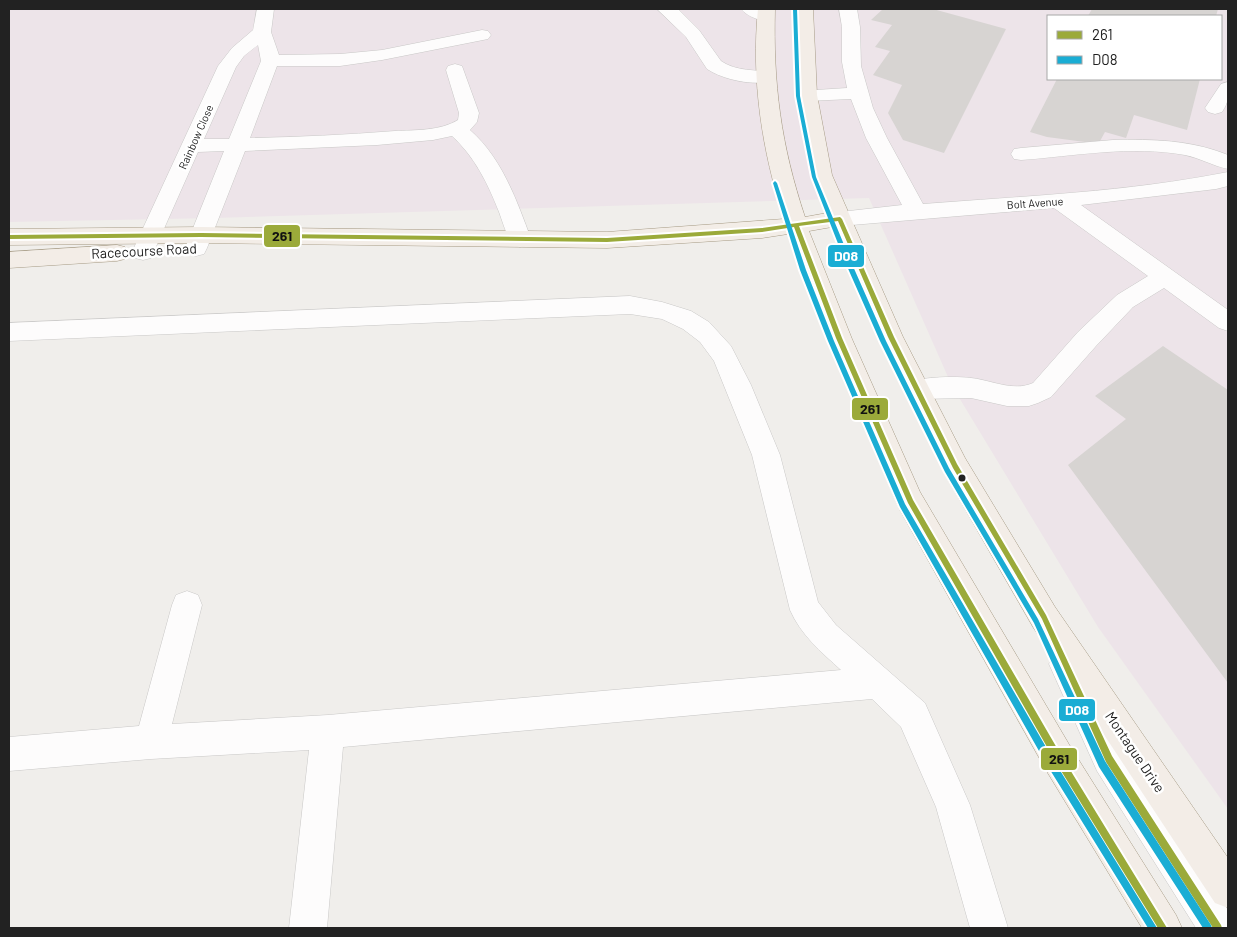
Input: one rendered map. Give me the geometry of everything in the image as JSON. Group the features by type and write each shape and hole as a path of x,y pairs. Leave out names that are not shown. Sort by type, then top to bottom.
{"main road":[{"name":"Montague Drive","path":"804,9 807,95 822,174 891,337 955,466 1044,617 1228,890"},
{"path":"761,11 768,103 782,177 796,225 839,338 910,501 1058,758 1163,928"},
{"name":"Racecourse Road","path":"9,237 148,243 430,239 607,240 762,230 840,219"},
{"name":"Racecourse Road","path":"9,260 148,243"}],"street":[{"path":"199,242 270,61 269,51 262,32 265,9"},
{"path":"665,9 674,14 685,26 719,70 766,77"},
{"path":"848,9 851,60 858,93 869,126 905,186 916,212"},
{"name":"Rainbow Close","path":"148,243 227,66 238,52 262,32"},
{"path":"270,61 340,60 382,55 482,35"},
{"path":"192,146 382,138 432,134 456,129 465,124 469,113 455,70"},
{"path":"1215,108 1228,88"},
{"path":"807,95 858,93"},
{"path":"456,129 466,137 486,162 520,240"},
{"path":"1021,154 1113,148 1169,148 1202,152 1228,162"},
{"name":"Bolt Avenue","path":"840,219 1061,202 1189,186 1228,179"},
{"path":"1061,202 1228,322"},
{"path":"917,389 971,388 1006,396 1029,396 1042,390 1087,339 1125,301 1165,277"},
{"path":"9,332 630,305 655,308 676,314 710,336 730,368 749,410 766,456 805,610 825,635 913,715 953,805 990,928"},
{"path":"151,742 187,605"},
{"path":"1044,617 1109,759 1218,928"},
{"path":"9,754 151,742 328,732 876,683"},
{"path":"308,928 328,732"}],"shaded area":[{"path":"9,9 1228,9 1228,809 1098,627 952,386 869,198 214,218 9,222"}],"building":[{"path":"883,9 933,9 1006,29 944,153 903,140 888,113 902,85 873,75 890,51 875,47 892,25 871,20"},
{"path":"1092,9 1218,9 1216,15 1089,15"},
{"path":"1056,80 1200,80 1187,130 1134,115 1126,138 1105,132 1100,141 1085,142 1047,137 1030,132"},
{"path":"1163,346 1228,390 1228,683 1068,465 1126,419 1095,396"}],"transit line":[{"name":"D08","path":"795,9 798,96 814,177 883,341 947,470 1036,621 1102,764 1208,928"},
{"name":"D08","path":"775,183 803,270 831,341 902,505 1050,762 1153,928"},
{"name":"261","path":"9,237 201,235 607,240 762,230 840,219 891,337 955,466 1044,617 1109,759 1218,928"},
{"name":"261","path":"796,225 839,338 910,501 1058,758 1163,928"}]}
